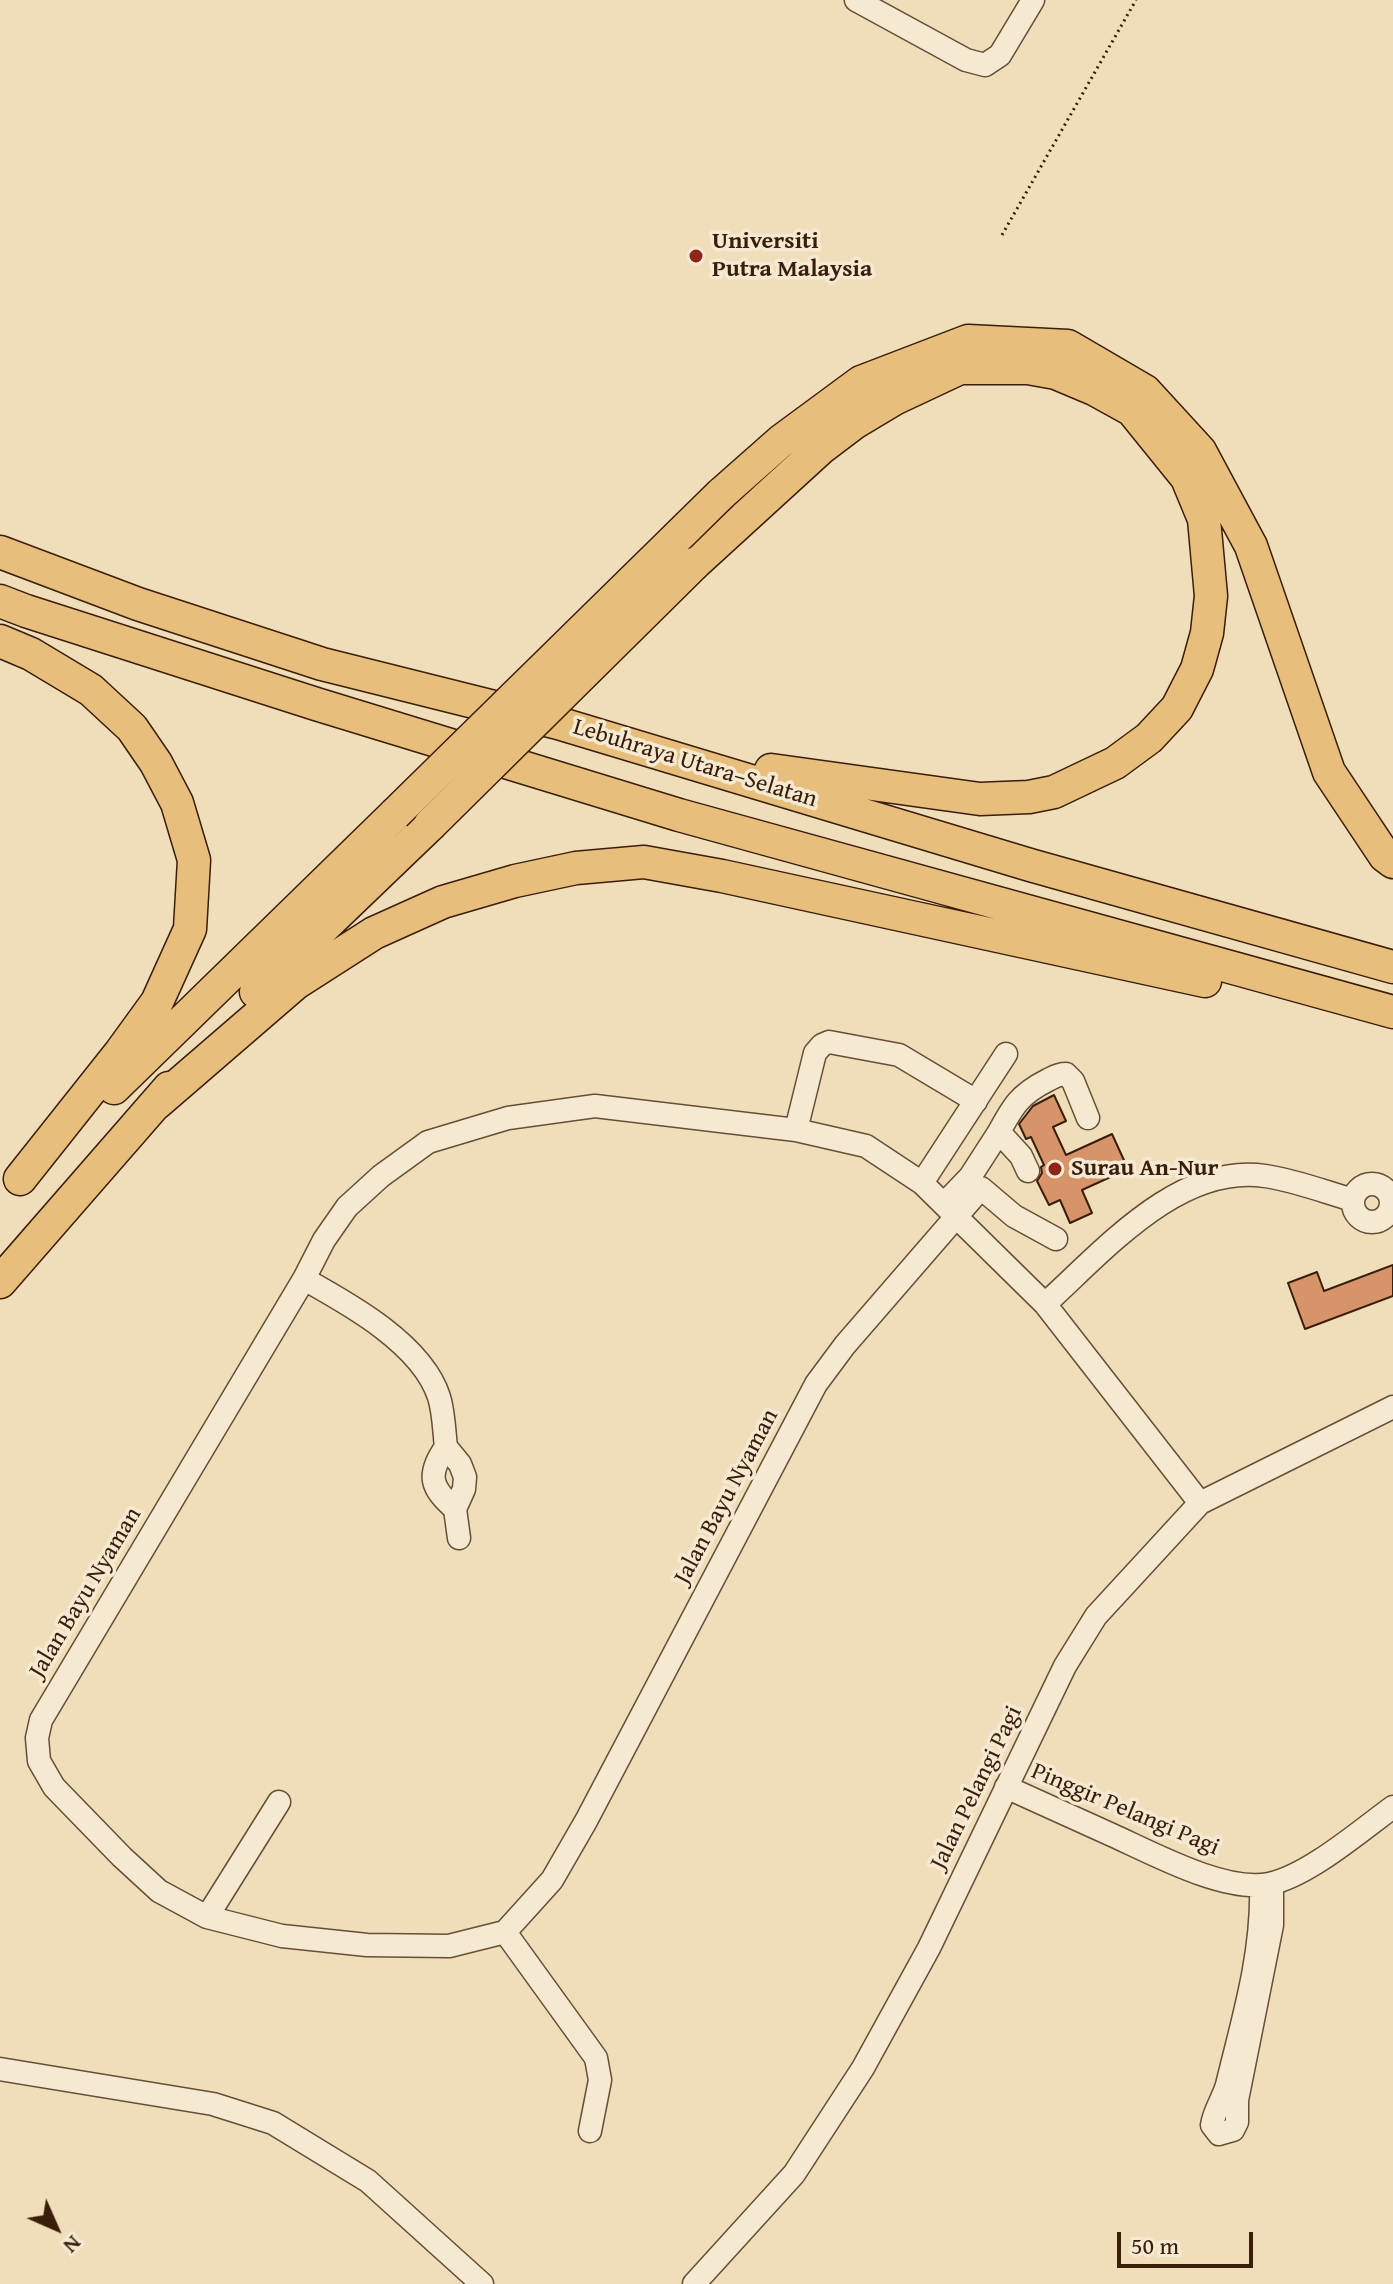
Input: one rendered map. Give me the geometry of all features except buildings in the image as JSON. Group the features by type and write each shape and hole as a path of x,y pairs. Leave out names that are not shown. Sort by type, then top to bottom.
{"highway":[{"path":"10,1188 721,494 781,441 861,382 968,341 1068,346 1145,391 1200,451 1251,546 1329,772 1385,856 1393,862"},
{"path":"0,1282 217,1030 694,564 821,448 854,423 894,399 960,368 1028,368 1056,373 1132,410 1187,478 1204,519 1211,596 1207,633 1197,669 1177,708 1149,738 1115,763 1054,792 1029,797 980,799 754,767 700,765"},
{"name":"Lebuhraya Utara–Selatan","path":"0,552 138,604 322,664 558,723 1030,865 1393,967"},
{"name":"Lebuhraya Utara–Selatan","path":"0,601 316,704 679,815 1393,1015"},
{"path":"0,641 31,654 91,690 132,728 156,763 177,803 194,860 190,929 157,1002 120,1053 10,1188"},
{"path":"157,1103 296,983 374,933 443,902 515,881 576,868 644,862 722,876 1033,945 1393,1015"}],"street":[{"path":"856,0 966,60 985,65 1000,55 1033,0"},
{"path":"796,1130 815,1053 829,1042 899,1055 976,1101"},
{"path":"922,1183 1006,1054"},
{"path":"950,1210 975,1183 1013,1107 1028,1090 1066,1074 1073,1081 1088,1118"},
{"name":"Jalan Bayu Nyaman","path":"950,1210 816,1384 586,1821 552,1880 505,1932 449,1946 367,1945 282,1936 207,1917 159,1891 54,1787 39,1761 37,1738 41,1720 304,1279 324,1240 370,1186 428,1142 508,1118 595,1106 796,1130 866,1146 922,1183 950,1210 1045,1304 1200,1503"},
{"path":"999,1132 1021,1156 1028,1171"},
{"path":"1045,1304 1145,1215 1197,1183 1232,1176 1264,1176 1353,1200"},
{"path":"975,1183 1014,1216 1056,1239"},
{"path":"304,1279 361,1311 405,1347 433,1384 438,1396 446,1447 433,1473 434,1487 455,1509 459,1538"},
{"name":"Jalan Pelangi Pagi","path":"694,2284 794,2174 863,2068 929,1948 1065,1666 1096,1616 1200,1503 1393,1407"},
{"name":"Pinggir Pelangi Pagi","path":"1006,1787 1192,1871 1235,1883 1266,1885"},
{"path":"207,1917 279,1802"},
{"path":"1266,1885 1292,1876 1335,1850 1393,1807"},
{"path":"1266,1885 1272,1925 1237,2100 1237,2122 1233,2130 1219,2134 1212,2125 1213,2115 1224,2097 1248,2001 1266,1885"},
{"path":"505,1932 596,2058 600,2080 590,2131"},
{"path":"0,2069 213,2104 273,2123 368,2181 482,2284"}],"path":[{"path":"1002,235 1136,0"}],"place":[{"name":"Universiti Putra Malaysia","path":"696,256"},
{"name":"Surau An-Nur","path":"1055,1169"}]}
